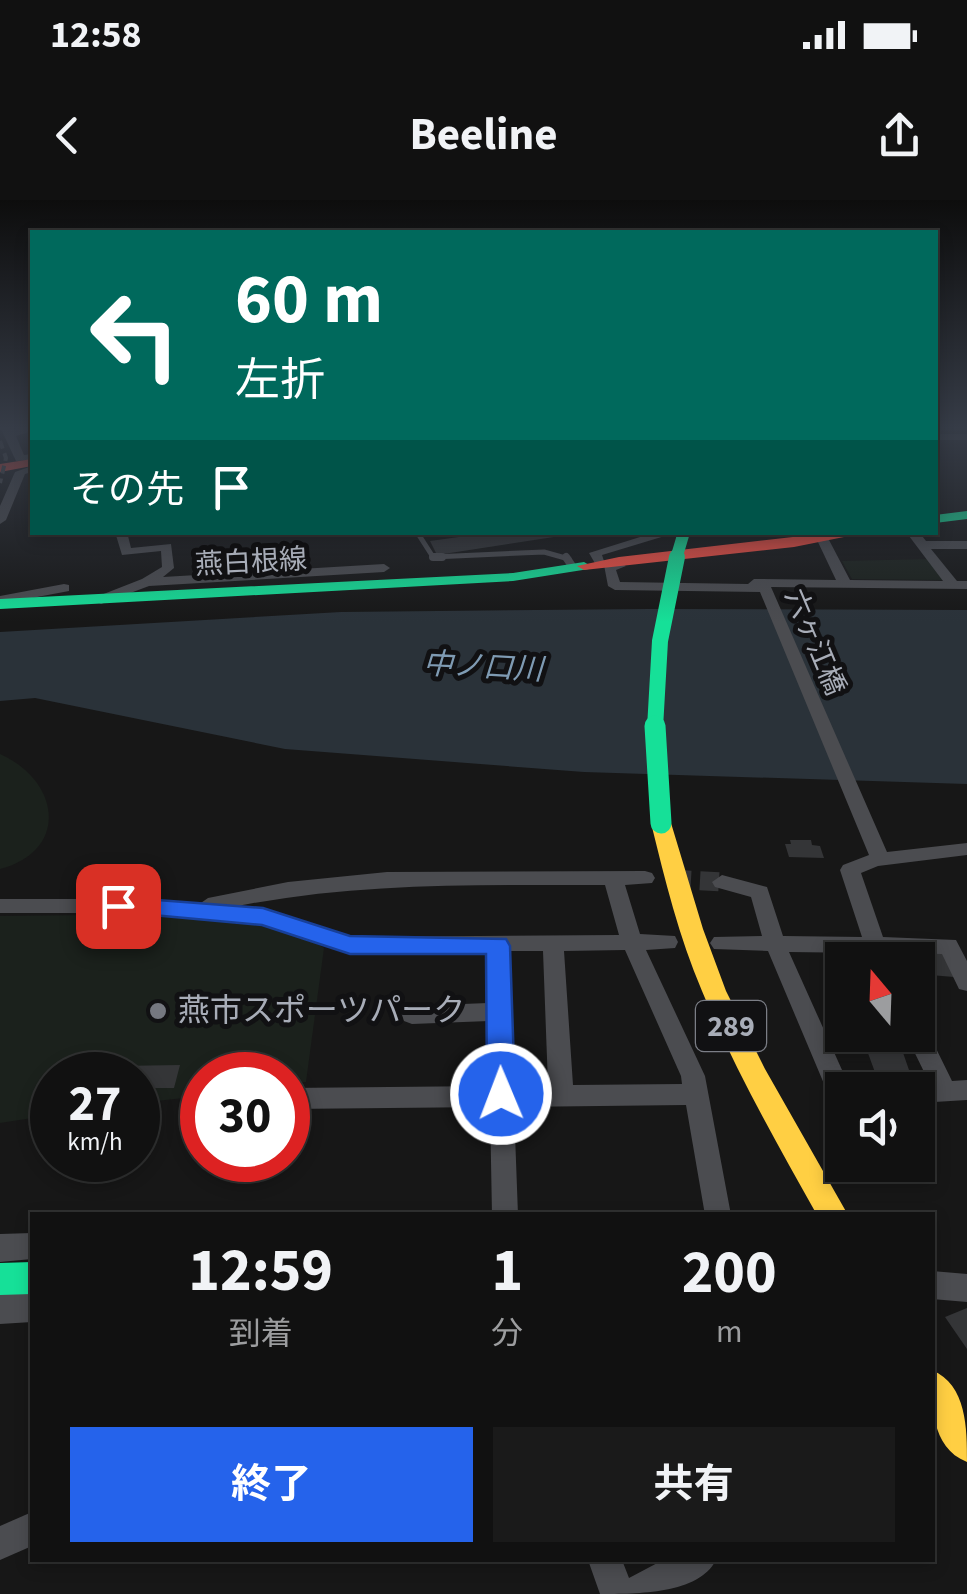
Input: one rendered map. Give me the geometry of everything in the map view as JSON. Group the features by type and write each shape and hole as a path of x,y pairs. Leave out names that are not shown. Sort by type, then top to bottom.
{"main road":[{"path":"938,518 967,515"},
{"name":"289","path":"683,535 662,598 653,655 652,739 661,823 680,898 715,990 756,1078 832,1212"},
{"name":"燕白根線","path":"0,602 513,577 572,566 848,535"},
{"path":"935,1393 955,1432"}],"street":[{"path":"0,520 12,492"},
{"path":"100,600 147,582 168,568 167,546 126,552 122,535"},
{"path":"659,535 595,553 612,562 626,583 960,585"},
{"path":"915,535 960,585"},
{"path":"823,540 845,584"},
{"path":"923,545 967,545"},
{"name":"六ヶ江橋","path":"612,562 609,567 615,586 765,588 880,860"},
{"path":"147,582 384,568"},
{"path":"0,602 64,588"},
{"path":"873,942 850,870 880,860 967,850"},
{"path":"613,878 632,943 693,1076 717,1212"},
{"path":"181,910 288,890 386,880 644,878"},
{"path":"722,882 760,892 776,944 831,1072"},
{"path":"0,906 98,905 263,917 350,945 668,942"},
{"path":"721,943 825,948"},
{"path":"552,944 562,1094"},
{"path":"498,946 504,1212"},
{"path":"935,947 949,946 967,983"},
{"path":"412,1015 500,1012"},
{"path":"930,1052 956,1091"},
{"path":"310,1098 696,1094"},
{"path":"0,1248 30,1246"},
{"path":"935,1285 967,1288"},
{"path":"0,1309 30,1308"},
{"path":"0,1543 30,1530"},
{"path":"606,1562 618,1594"},
{"path":"634,1594 695,1562"}],"lane":[{"path":"419,535 433,558 544,552 568,557 572,566"}],"shaded area":[{"path":"929,559 944,580 852,579 842,561"},
{"path":"0,754 35,781 49,814 47,831 38,847 23,860 0,869"},
{"name":"燕市スポーツパーク","path":"0,916 213,918 273,927 300,936 324,948 310,1052 180,1052 180,1098 160,1101 160,1052 30,1052 30,1118 0,1123"}],"water":[{"name":"中ノ口川","path":"967,610 967,784 584,772 285,749 35,698 0,701 0,632 341,612"}],"building":[{"path":"473,535 567,535 437,555 430,541"},
{"path":"790,840 811,840 812,845 820,846 824,858 789,857 785,844 791,844"},
{"path":"935,952 943,952 954,977 935,975"},
{"path":"868,1052 903,1052 909,1070 875,1072"},
{"path":"160,1065 180,1065 174,1088 160,1088"},
{"path":"967,1308 967,1349 945,1317"}],"tunnel":[{"path":"672,879 722,882"}],"traffic: fast":[{"path":"938,519 967,515"},
{"path":"661,823 657,676 666,605 683,535"},
{"path":"0,604 513,577 584,566"},
{"path":"0,1279 30,1278"}],"traffic: slow":[{"path":"661,823 691,929 714,991 756,1077 831,1212"},
{"path":"935,1392 967,1444"}],"traffic: jam":[{"path":"584,566 844,535"}],"place":[{"name":"燕市スポーツパーク","path":"158,1011"}],"route":[{"path":"118,906 263,917 350,945 498,946 501,1094"}]}
